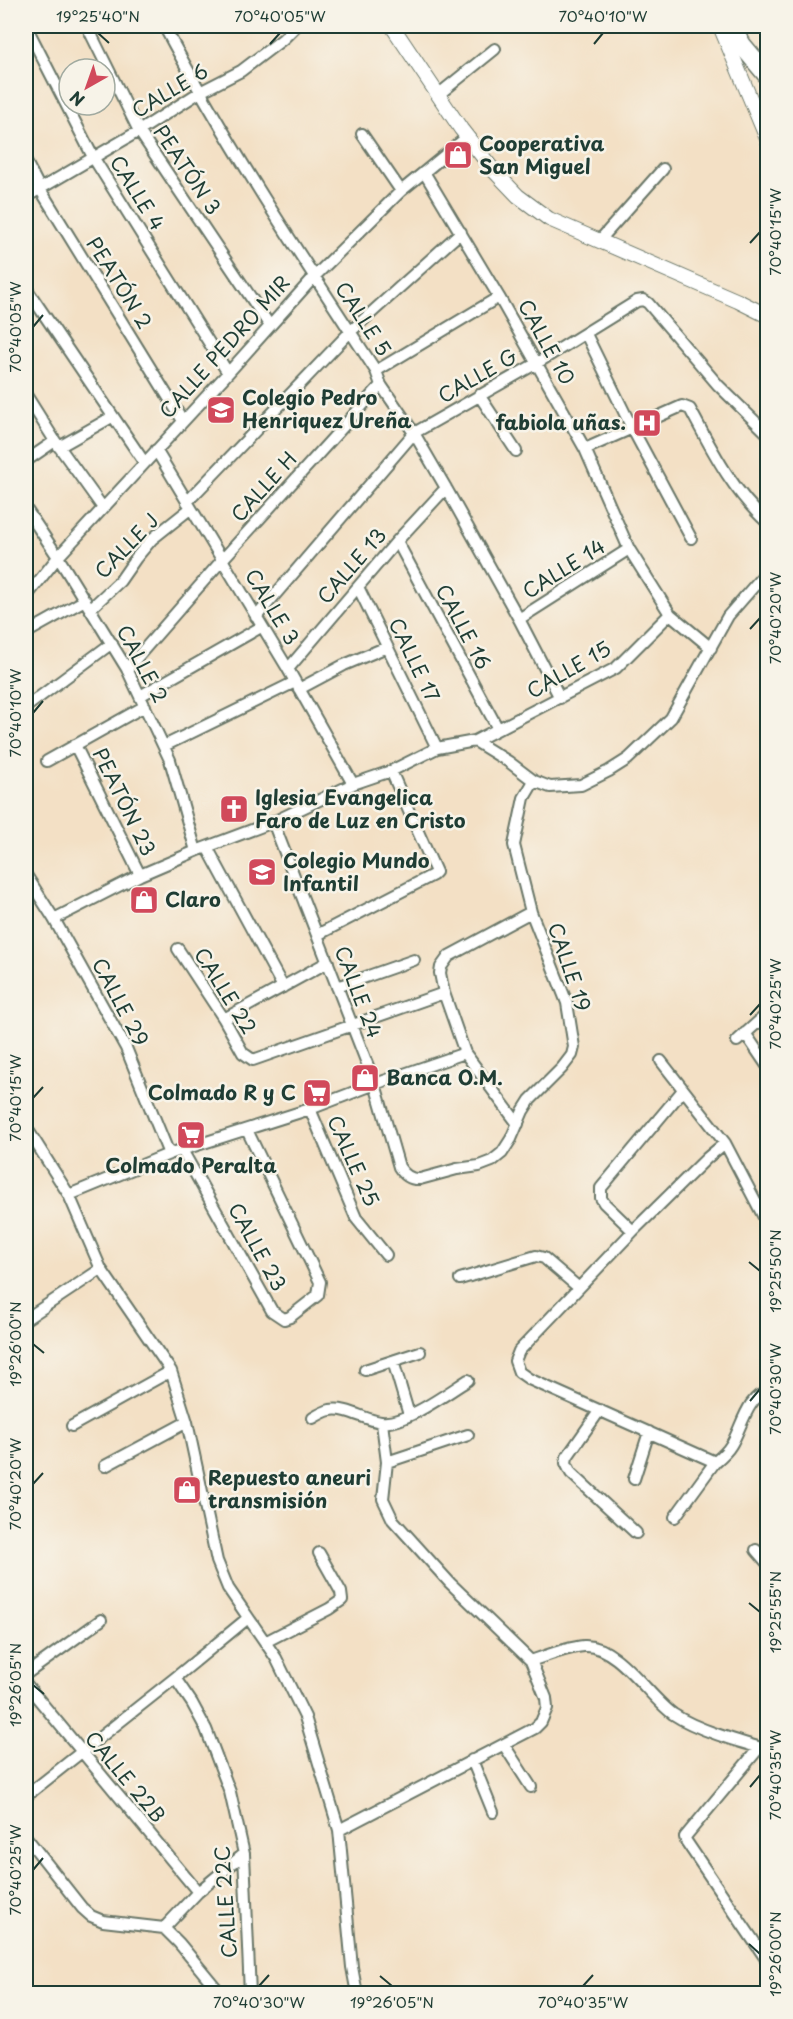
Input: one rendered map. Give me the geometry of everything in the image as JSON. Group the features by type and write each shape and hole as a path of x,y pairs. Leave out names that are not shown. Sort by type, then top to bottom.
{"main road":[{"path":"731,26 742,45 768,76"}],"street":[{"name":"CALLE 4","path":"26,26 93,157 228,373"},
{"name":"PEATÓN 3","path":"87,26 140,131 270,326"},
{"name":"CALLE 5","path":"164,26 200,92 375,371 381,385 414,433 519,619 560,698"},
{"name":"CALLE 6","path":"26,197 140,131 200,92 241,71 283,39 296,26"},
{"path":"392,26 467,137 494,171 518,196 549,219 768,316"},
{"path":"720,26 768,141"},
{"path":"438,95 495,50"},
{"path":"362,134 401,191"},
{"name":"CALLE PEDRO MIR","path":"26,597 58,557 314,277 401,191 467,137"},
{"name":"PEATÓN 2","path":"26,162 40,189 183,421"},
{"path":"600,241 663,169"},
{"name":"CALLE 10","path":"424,172 585,448 629,549 670,614 711,648"},
{"name":"CALLE J","path":"26,633 88,605 120,581 153,539 189,505 350,332 461,232"},
{"path":"26,288 144,462"},
{"path":"375,371 499,297"},
{"name":"CALLE G","path":"47,761 75,745 259,622 414,433 586,334 637,301 643,300 648,303 718,385 768,434"},
{"path":"586,334 632,428 692,538"},
{"name":"CALLE H","path":"127,669 381,385"},
{"path":"26,395 57,444 103,508"},
{"path":"479,395 516,451"},
{"path":"585,448 686,406 690,409 723,470 752,509 768,523"},
{"path":"26,461 112,417"},
{"name":"CALLE 3","path":"156,450 288,669 353,784"},
{"name":"CALLE 13","path":"288,669 397,541 446,488"},
{"name":"CALLE 2","path":"26,509 127,669 170,760 201,849 283,987"},
{"name":"CALLE 16","path":"397,541 498,729"},
{"name":"CALLE 14","path":"519,619 629,549"},
{"path":"475,741 534,781 550,787 581,785 628,759 670,718 728,616 768,570"},
{"name":"CALLE 17","path":"358,587 437,748"},
{"name":"CALLE 15","path":"54,919 140,875 273,822 353,784 391,771 437,748 475,741 616,668 670,614"},
{"path":"26,707 112,643"},
{"path":"164,746 344,664 387,647"},
{"name":"PEATÓN 23","path":"75,745 140,875"},
{"path":"317,935 436,872 391,771"},
{"name":"CALLE 19","path":"407,1176 420,1179 492,1161 502,1153 530,1100 568,1062 573,1047 567,1003 531,912 514,844 524,798 534,781"},
{"name":"CALLE 24","path":"273,822 375,1084 399,1167 407,1176"},
{"name":"CALLE 29","path":"26,875 54,919 126,1048 170,1154"},
{"path":"518,1124 465,1053 444,993 440,973 441,967 449,956 531,912"},
{"name":"CALLE 22","path":"178,949 224,1019 243,1053 253,1060 444,993"},
{"path":"337,987 414,960"},
{"path":"224,1019 328,962"},
{"path":"768,1013 741,1037 768,1067"},
{"path":"69,1195 182,1149 310,1109 465,1053"},
{"path":"661,1061 725,1143 768,1225"},
{"path":"633,1231 604,1203 601,1198 601,1188 683,1090"},
{"name":"CALLE 25","path":"310,1109 356,1218 386,1255"},
{"path":"26,1127 69,1195 101,1269 171,1371 187,1422 217,1561 228,1588 276,1658 305,1718 339,1830 352,1968 357,1994"},
{"name":"CALLE 23","path":"182,1149 273,1311 284,1319 296,1313 318,1295 320,1282 247,1130"},
{"path":"715,1462 529,1379 516,1366 515,1361 519,1351 633,1231 706,1158 725,1143"},
{"path":"460,1278 536,1256 544,1258 579,1288"},
{"path":"26,1319 101,1269"},
{"path":"365,1370 420,1352"},
{"path":"393,1361 409,1415"},
{"path":"72,1426 171,1371"},
{"path":"313,1418 331,1410 349,1412 382,1423 395,1421 436,1401 468,1380"},
{"path":"675,1517 715,1462 730,1447 752,1401 761,1394 768,1393"},
{"path":"600,1410 567,1456 566,1463 571,1473 636,1533"},
{"path":"105,1466 187,1422"},
{"path":"339,1830 504,1745 541,1722 548,1708 531,1661 450,1583 393,1521 383,1499 387,1462 382,1423"},
{"path":"634,1479 649,1432"},
{"path":"387,1462 468,1435"},
{"path":"756,1550 768,1564"},
{"path":"265,1642 329,1610 342,1600 341,1592 320,1553"},
{"path":"26,1796 248,1617"},
{"path":"26,1674 101,1620"},
{"path":"531,1661 564,1650 585,1646 595,1647 626,1668 673,1714 720,1735 763,1749 685,1837 768,1962"},
{"name":"CALLE 22C","path":"175,1678 206,1729 230,1792 244,1854 250,1994"},
{"name":"CALLE 22B","path":"26,1684 198,1892"},
{"path":"504,1745 531,1786"},
{"path":"472,1760 493,1812"},
{"path":"26,1837 82,1908 91,1916 103,1921 164,1928 221,1994"},
{"path":"164,1928 198,1892 244,1854"}],"place":[{"name":"Cooperativa San Miguel","path":"458,155"},
{"name":"Colegio Pedro Henriquez Ureña","path":"221,410"},
{"name":"fabiola uñas.","path":"647,423"},
{"name":"Iglesia Evangelica Faro de Luz en Cristo","path":"234,809"},
{"name":"Colegio Mundo Infantil","path":"262,872"},
{"name":"Claro","path":"144,900"},
{"name":"Banca O.M.","path":"365,1078"},
{"name":"Colmado R y C","path":"317,1093"},
{"name":"Colmado Peralta","path":"191,1135"},
{"name":"Repuesto aneuri transmisión","path":"187,1490"}]}
